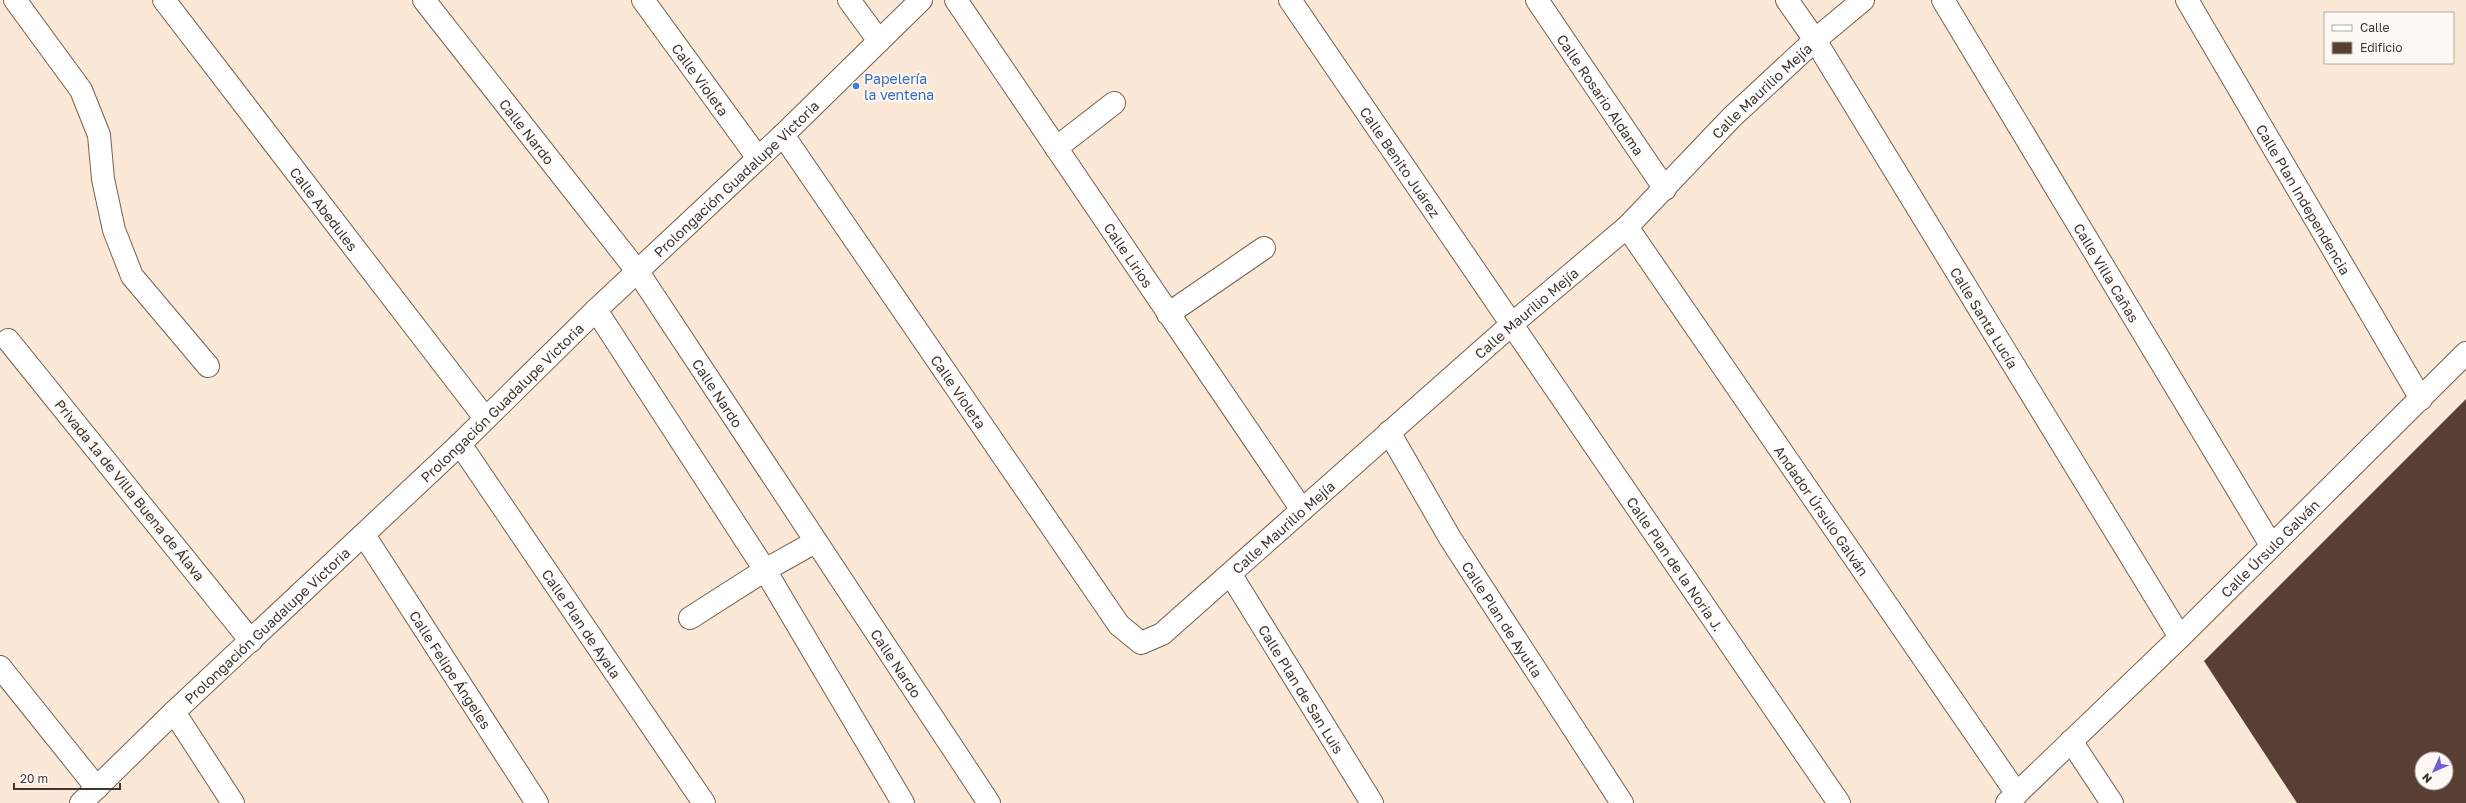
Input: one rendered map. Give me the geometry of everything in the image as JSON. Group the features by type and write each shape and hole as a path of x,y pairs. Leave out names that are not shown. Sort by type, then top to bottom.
{"street":[{"path":"15,0 82,90 99,135 103,179 114,230 132,276 208,366"},
{"name":"Calle Abedules","path":"164,0 485,418"},
{"name":"Calle Nardo","path":"424,0 638,272 815,542 989,803"},
{"name":"Calle Violeta","path":"643,0 758,158"},
{"path":"849,0 879,41"},
{"name":"Prolongación Guadalupe Victoria","path":"82,803 174,712 460,444 596,310 783,135 921,0"},
{"name":"Calle Lirios","path":"956,0 1302,510"},
{"name":"Calle Benito Juárez","path":"1290,0 1512,324"},
{"name":"Calle Rosario Aldama","path":"1537,0 1665,189"},
{"name":"Calle Santa Lucía","path":"1787,0 1815,40 2180,636"},
{"name":"Calle Maurilio Mejía","path":"1141,643 1162,634 1231,575 1389,432 1512,324 1627,227 1665,189 1732,117 1815,40 1863,0"},
{"name":"Calle Villa Cañas","path":"1943,0 2271,545"},
{"name":"Calle Plan Independencia","path":"2187,0 2421,399"},
{"path":"1056,148 1114,103"},
{"name":"Calle Violeta","path":"783,135 1120,625 1141,643"},
{"name":"Andador Úrsulo Galván","path":"1627,227 2012,799"},
{"path":"1168,314 1264,248"},
{"path":"596,310 765,570 903,803"},
{"name":"Calle Plan de la Noria J.","path":"1512,324 1839,803"},
{"name":"Privada 1ª de Villa Buena de Álava","path":"8,340 251,641"},
{"name":"Calle Úrsulo Galván","path":"2012,799 2180,636 2466,353"},
{"name":"Calle Plan de Ayutla","path":"1389,432 1450,538 1622,803"},
{"name":"Calle Plan de Ayala","path":"460,444 704,803"},
{"name":"Calle Felipe Ángeles","path":"364,535 537,803"},
{"path":"690,618 765,570 815,542"},
{"name":"Calle Plan de San Luis","path":"1231,575 1372,803"},
{"path":"0,667 97,788"},
{"path":"174,712 233,803"},
{"path":"2071,742 2112,803"}],"building":[{"path":"2466,399 2466,803 2297,803 2204,661"}],"place":[{"name":"Papelería la ventena","path":"856,86"}]}
